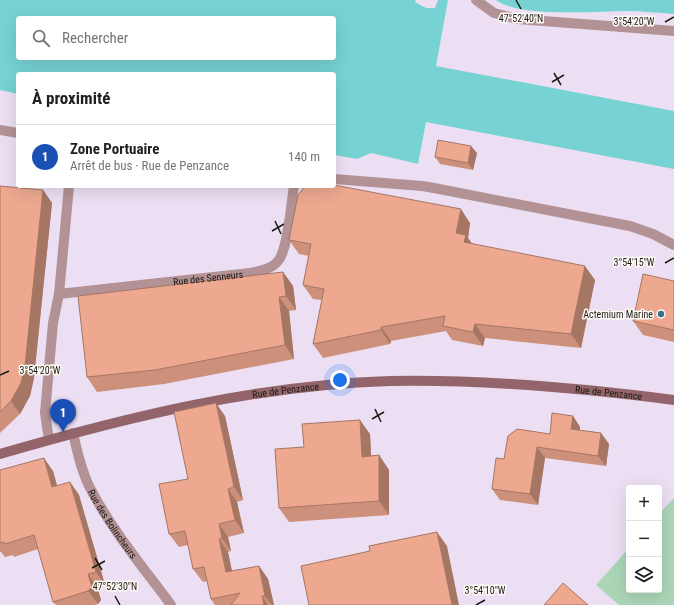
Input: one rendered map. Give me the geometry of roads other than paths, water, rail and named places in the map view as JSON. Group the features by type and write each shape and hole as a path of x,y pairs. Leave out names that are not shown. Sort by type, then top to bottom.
{"main road":[{"name":"Rue de Penzance","path":"0,454 133,417 230,398 375,382 500,382 555,386 674,400"}],"street":[{"path":"476,0 494,13 517,19 674,31"},
{"path":"0,130 16,133"},
{"path":"336,179 422,186 630,226 653,234 674,245"},
{"path":"49,440 45,413 52,324 59,294 69,188"},
{"name":"Rue des Senneurs","path":"59,294 250,273 273,266 278,262 284,250 294,188"},
{"name":"Rue des Bolincheurs","path":"73,433 82,467 89,486 119,534 171,605"}],"water":[{"path":"0,0 416,0 415,2 426,8 435,8 438,0 448,0 436,66 674,111 674,169 426,122 418,164 371,153 357,159 336,155 336,72 16,72 16,94 0,90"},
{"path":"496,0 674,0 674,14 634,11 540,11 507,6"}],"place":[{"name":"Actemium Marine","path":"661,314"},
{"name":"Zone Portuaire","path":"63,432"}]}
